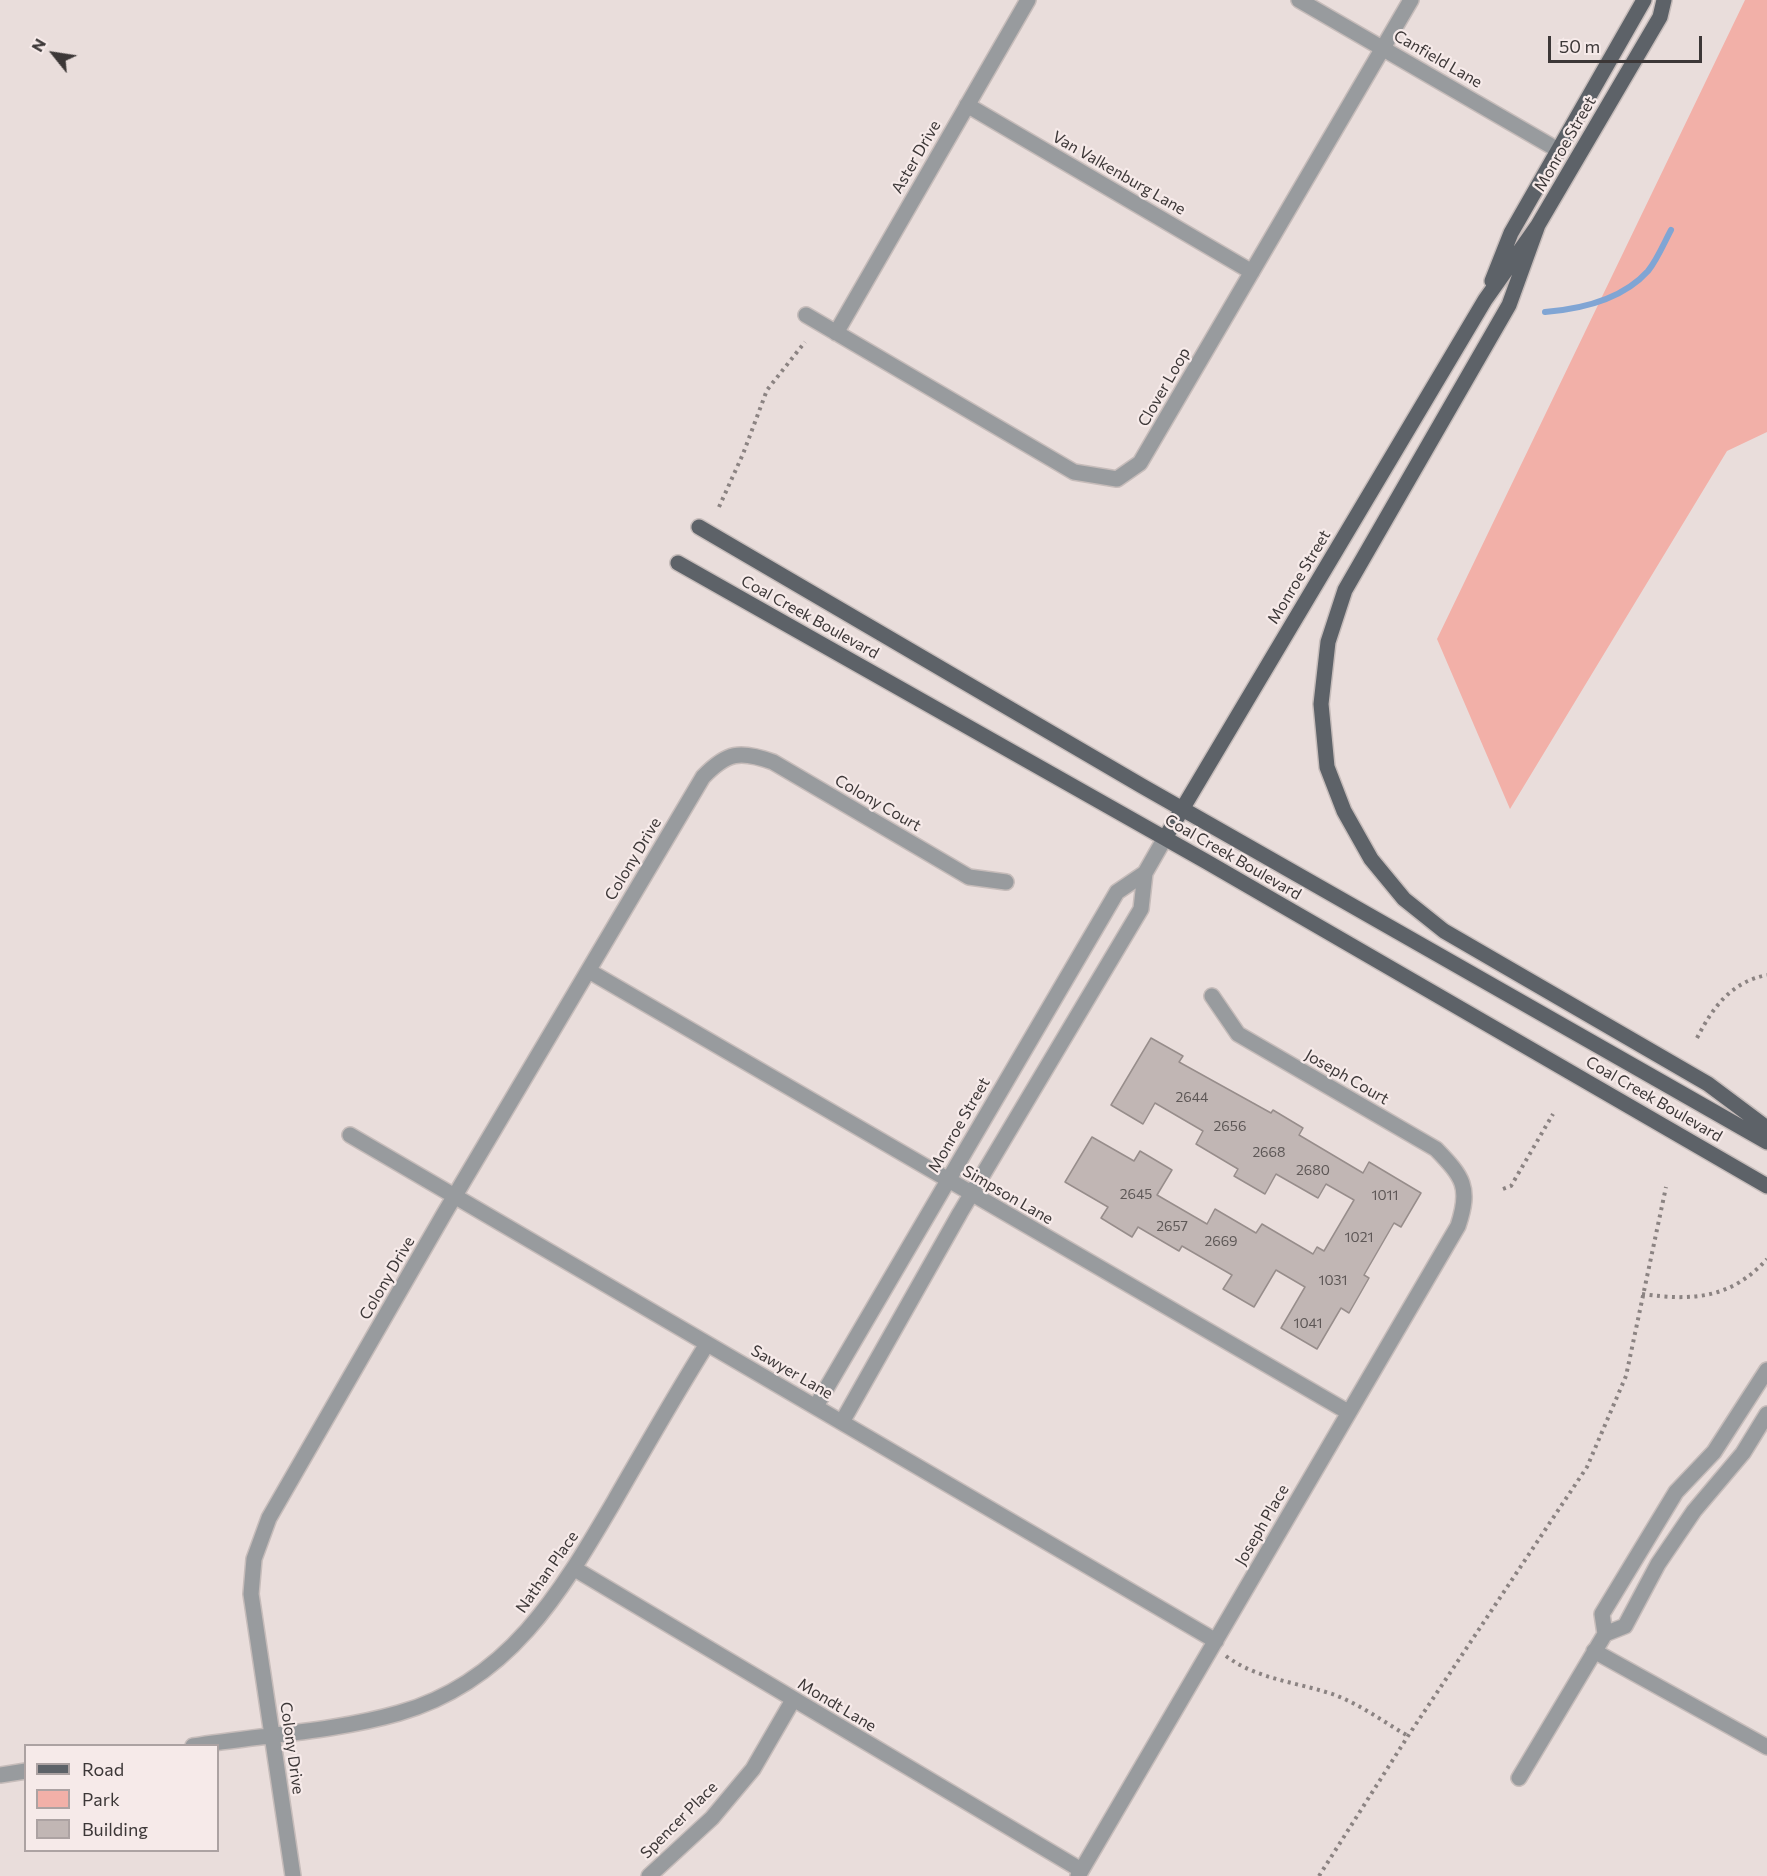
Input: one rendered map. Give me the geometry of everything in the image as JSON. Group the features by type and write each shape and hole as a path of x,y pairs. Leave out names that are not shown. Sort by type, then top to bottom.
{"main road":[{"name":"Monroe Street","path":"1485,300 1510,233 1644,0"},
{"name":"Monroe Street","path":"1165,838 1485,300 1538,225 1660,17 1664,0"},
{"path":"1538,225 1509,305 1345,590 1328,642 1321,704 1328,767 1344,811 1371,859 1404,899 1444,931 1708,1084 1767,1128"},
{"name":"Coal Creek Boulevard","path":"699,527 1182,809 1767,1142"},
{"name":"Coal Creek Boulevard","path":"678,564 1165,838 1767,1186"}],"street":[{"name":"Aster Drive","path":"836,333 1028,0"},
{"name":"Canfield Lane","path":"1299,0 1558,150"},
{"name":"Clover Loop","path":"806,315 1074,472 1116,479 1140,463 1412,0"},
{"name":"Van Valkenburg Lane","path":"967,105 1252,272"},
{"name":"Colony Court","path":"733,755 753,755 773,762 969,877 1006,882"},
{"name":"Colony Drive","path":"293,1876 251,1593 254,1558 269,1518 455,1196 703,777 717,763 733,755"},
{"name":"Monroe Street","path":"842,1422 971,1194 1141,909 1145,873 1165,838"},
{"name":"Monroe Street","path":"816,1406 1117,892 1145,873"},
{"name":"Simpson Lane","path":"589,971 1348,1412"},
{"name":"Joseph Court","path":"1212,996 1238,1034 1436,1149 1457,1170 1465,1188"},
{"name":"Sawyer Lane","path":"350,1135 1216,1641"},
{"name":"Joseph Place","path":"1080,1873 1458,1226 1464,1207 1465,1188"},
{"name":"Nathan Place","path":"206,1744 399,1713 452,1692 500,1659 539,1620 575,1569 707,1344"},
{"path":"1605,1634 1602,1614 1676,1492 1714,1452 1767,1370"},
{"path":"1519,1778 1605,1634 1625,1626 1658,1564 1694,1511 1743,1453 1767,1415"},
{"name":"Mondt Lane","path":"575,1569 1080,1873"},
{"path":"1594,1651 1767,1747"},
{"name":"Spencer Place","path":"649,1876 712,1818 753,1769 794,1700"},
{"path":"0,1775 24,1772"}],"path":[{"path":"719,507 743,454 767,390 804,342"},
{"path":"1697,1038 1722,998 1739,985 1767,975"},
{"path":"1503,1189 1511,1186 1553,1114"},
{"path":"1319,1876 1407,1736 1587,1467 1614,1409 1626,1376 1666,1187"},
{"path":"1642,1294 1670,1298 1704,1296 1730,1288 1767,1259"},
{"path":"1226,1657 1260,1674 1311,1688 1353,1703 1407,1736"}],"green space":[{"path":"1745,0 1767,0 1767,432 1727,451 1510,809 1437,639"}],"building":[{"path":"1151,1038 1183,1056 1179,1062 1303,1128 1299,1135 1363,1173 1369,1162 1421,1193 1401,1227 1394,1223 1364,1275 1369,1278 1349,1313 1341,1308 1317,1349 1281,1328 1305,1287 1276,1270 1254,1307 1223,1289 1232,1275 1182,1246 1179,1251 1138,1227 1132,1237 1101,1218 1108,1207 1065,1182 1092,1137 1134,1161 1140,1151 1172,1170 1157,1195 1207,1224 1215,1209 1256,1233 1262,1224 1313,1254 1317,1247 1324,1251 1354,1200 1326,1184 1318,1198 1276,1174 1265,1194 1234,1176 1238,1169 1196,1144 1203,1131 1155,1103 1143,1124 1111,1105"}],"waterway":[{"path":"1545,312 1587,305 1614,296 1626,289 1648,271 1671,230"}]}
